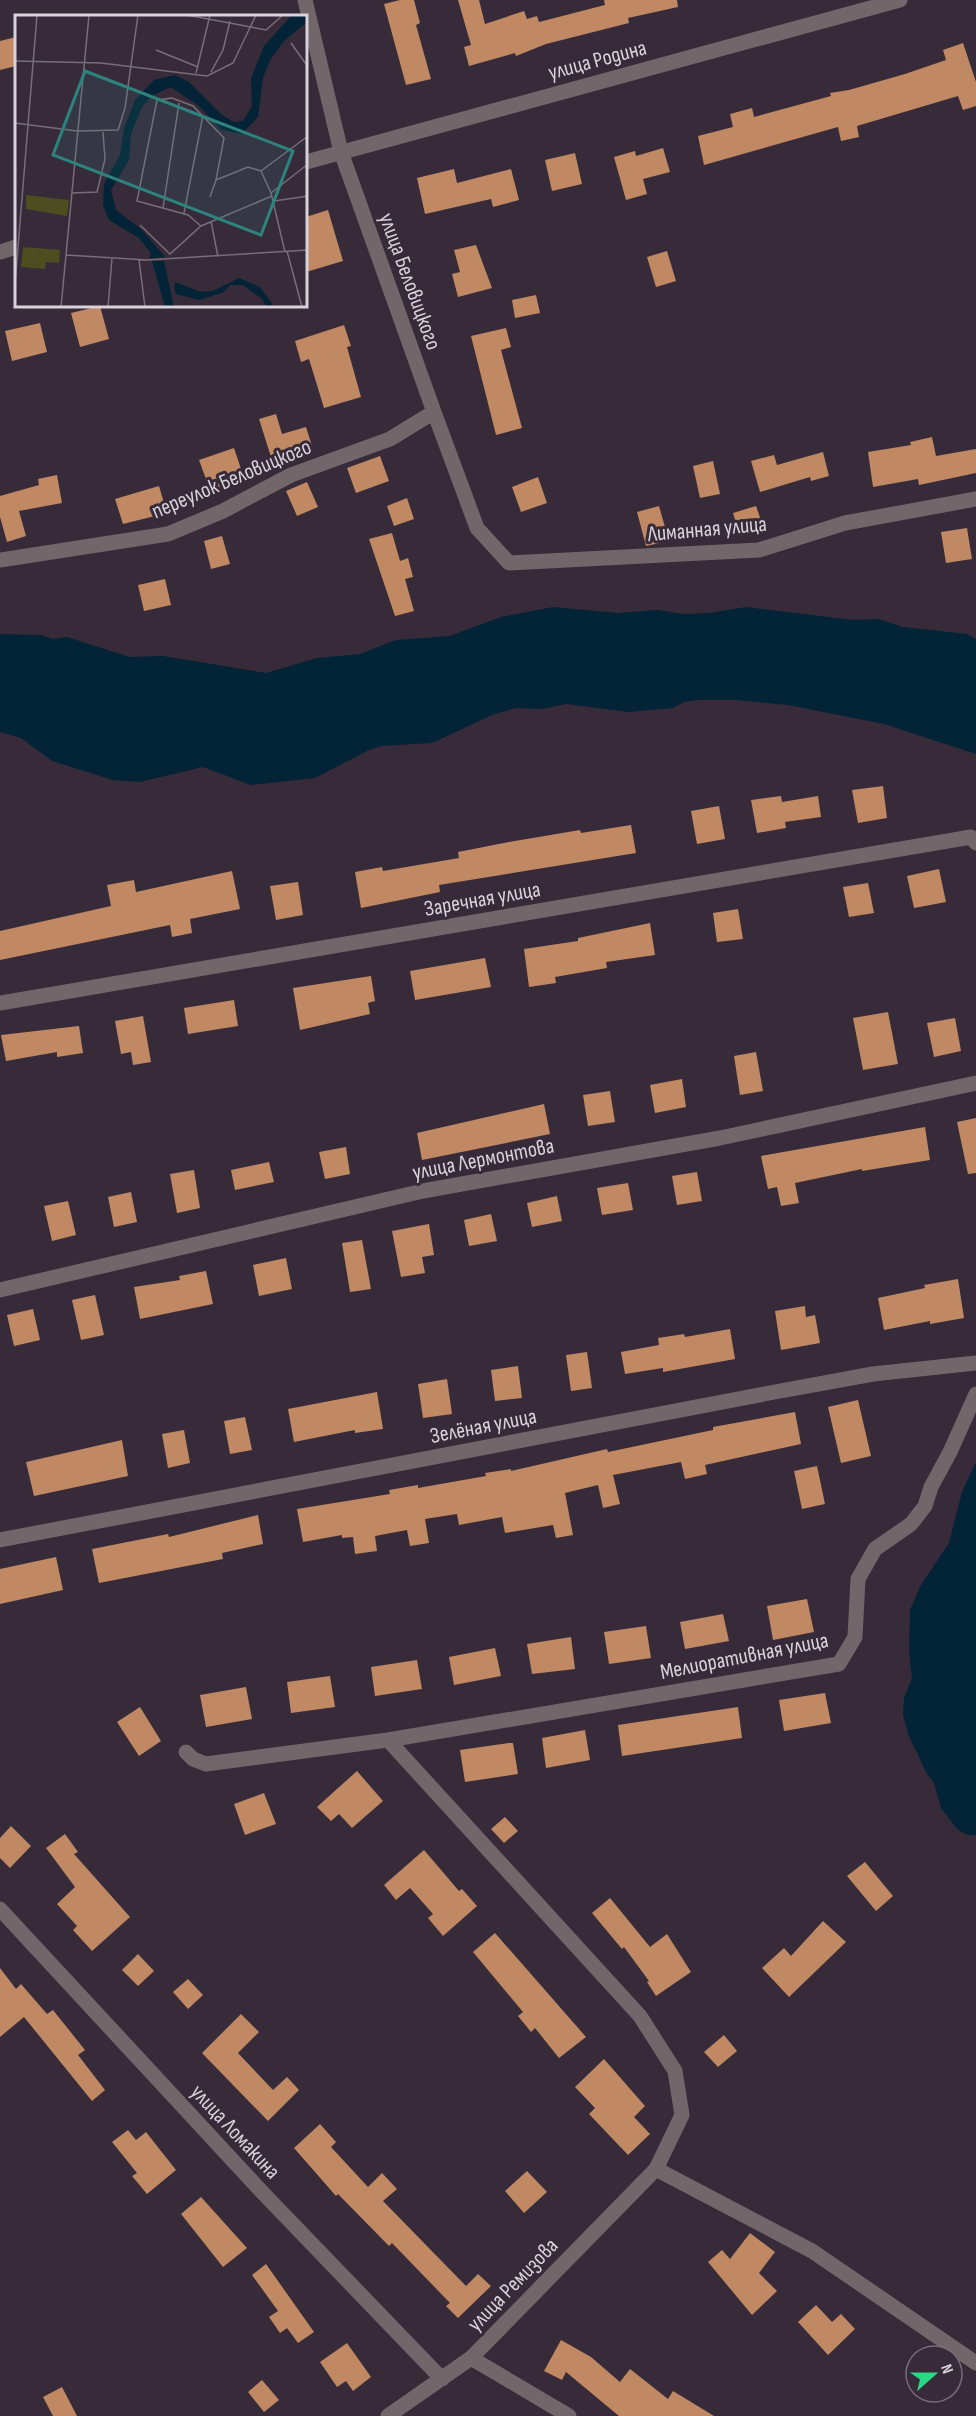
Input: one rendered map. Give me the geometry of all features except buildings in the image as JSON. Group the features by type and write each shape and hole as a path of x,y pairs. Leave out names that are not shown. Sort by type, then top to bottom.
{"street":[{"name":"улица Беловицкого","path":"305,0 341,152 434,412 477,528 508,562"},
{"name":"улица Родина","path":"308,161 900,0"},
{"path":"0,252 15,247"},
{"name":"переулок Беловицкого","path":"0,560 168,534 223,511 291,475 390,439 434,412"},
{"name":"Лиманная улица","path":"508,562 759,550 845,523 976,499"},
{"name":"Заречная улица","path":"0,1003 974,840"},
{"name":"улица Лермонтова","path":"0,1290 423,1191 720,1138 976,1083"},
{"name":"Зелёная улица","path":"0,1540 873,1374 976,1363"},
{"name":"Мелиоративная улица","path":"186,1752 193,1759 206,1764 388,1740 839,1664 855,1637 858,1580 875,1550 911,1524 926,1506 931,1487 950,1452 976,1394"},
{"path":"388,1740 640,2016 675,2071 682,2115 656,2169 812,2251 976,2363"},
{"name":"улица Ломакина","path":"0,1909 262,2192 442,2379"},
{"name":"улица Ремизова","path":"393,2415 471,2358 656,2169"},
{"path":"471,2358 569,2416"}],"water":[{"path":"553,607 618,613 658,610 683,614 709,613 746,607 853,620 879,619 903,627 967,634 976,639 976,754 884,724 788,705 736,700 698,700 684,702 673,708 629,712 566,704 542,709 516,708 492,715 432,743 381,746 369,750 315,778 251,785 203,767 140,782 113,780 52,761 21,738 0,732 0,634 41,635 53,639 67,637 130,657 163,656 266,673 317,658 360,654 396,640 450,636 501,617"},
{"path":"976,1462 976,1835 967,1835 957,1829 941,1808 934,1783 926,1772 909,1736 903,1715 904,1698 912,1678 909,1651 910,1610 921,1585 949,1543 962,1492"}]}
